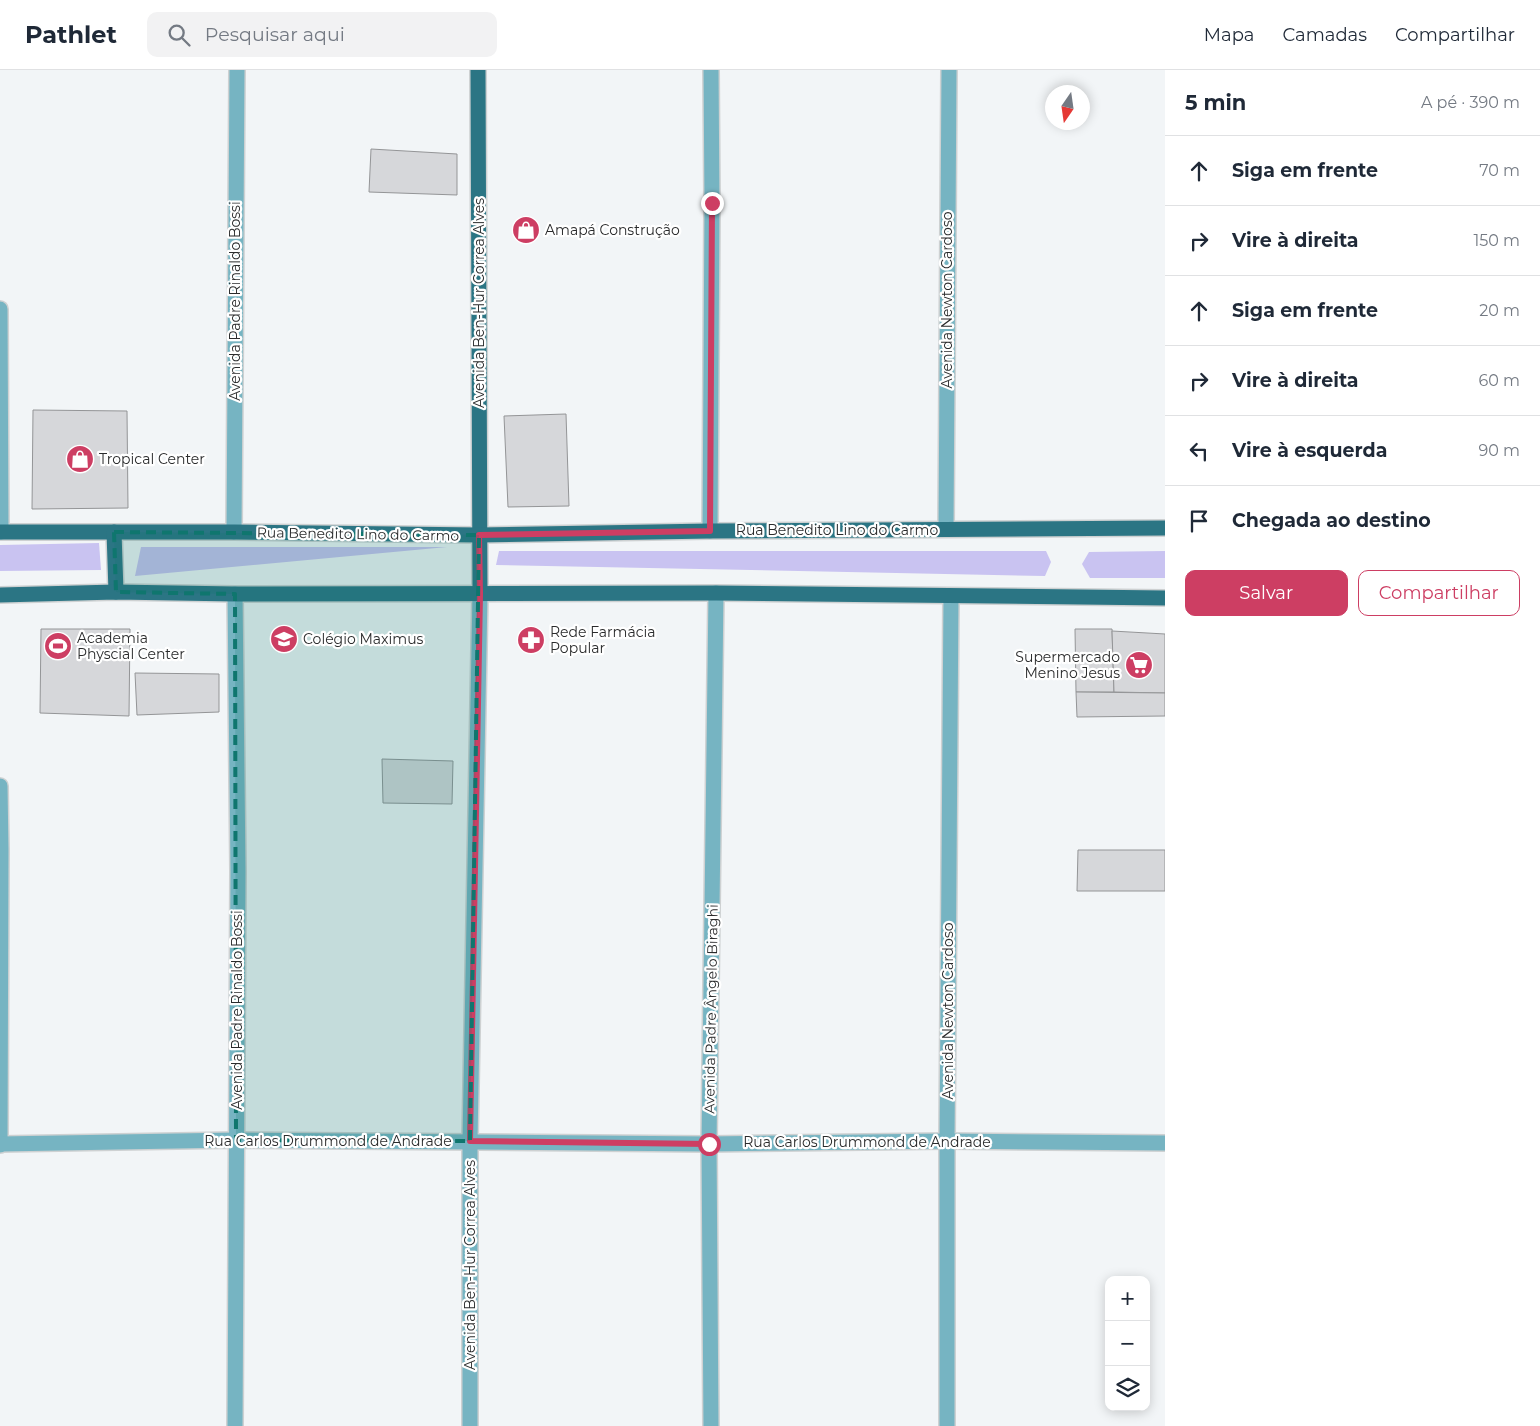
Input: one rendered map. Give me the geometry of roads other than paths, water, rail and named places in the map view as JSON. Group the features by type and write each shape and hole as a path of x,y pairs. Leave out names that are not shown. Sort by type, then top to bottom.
{"main road":[{"name":"Avenida Ben-Hur Correa Alves","path":"478,70 480,594"},
{"name":"Rua Benedito Lino do Carmo","path":"0,532 479,535 710,531 1165,528"},
{"path":"114,532 116,592"},
{"path":"0,595 116,592 235,594 716,593 1165,598"}],"street":[{"name":"Avenida Padre Rinaldo Bossi","path":"234,532 236,70"},
{"path":"710,531 711,70"},
{"name":"Avenida Newton Cardoso","path":"946,529 949,70"},
{"path":"0,310 0,532"},
{"name":"Avenida Padre Ângelo Biraghi","path":"711,1426 709,1144 716,593"},
{"name":"Avenida Padre Rinaldo Bossi","path":"235,594 238,862 235,1426"},
{"name":"Avenida Ben-Hur Correa Alves","path":"470,1426 470,1141 480,594"},
{"name":"Avenida Newton Cardoso","path":"947,1426 951,596"},
{"path":"0,786 0,1144"},
{"name":"Rua Carlos Drummond de Andrade","path":"0,1144 236,1140 709,1144 947,1141 1165,1143"}],"place":[{"name":"Amapá Construção","path":"526,230"},
{"name":"Tropical Center","path":"80,459"},
{"name":"Colégio Maximus","path":"284,639"},
{"name":"Rede Farmácia Popular","path":"531,640"},
{"name":"Academia Physcial Center","path":"58,646"},
{"name":"Supermercado Menino Jesus","path":"1139,665"}]}
